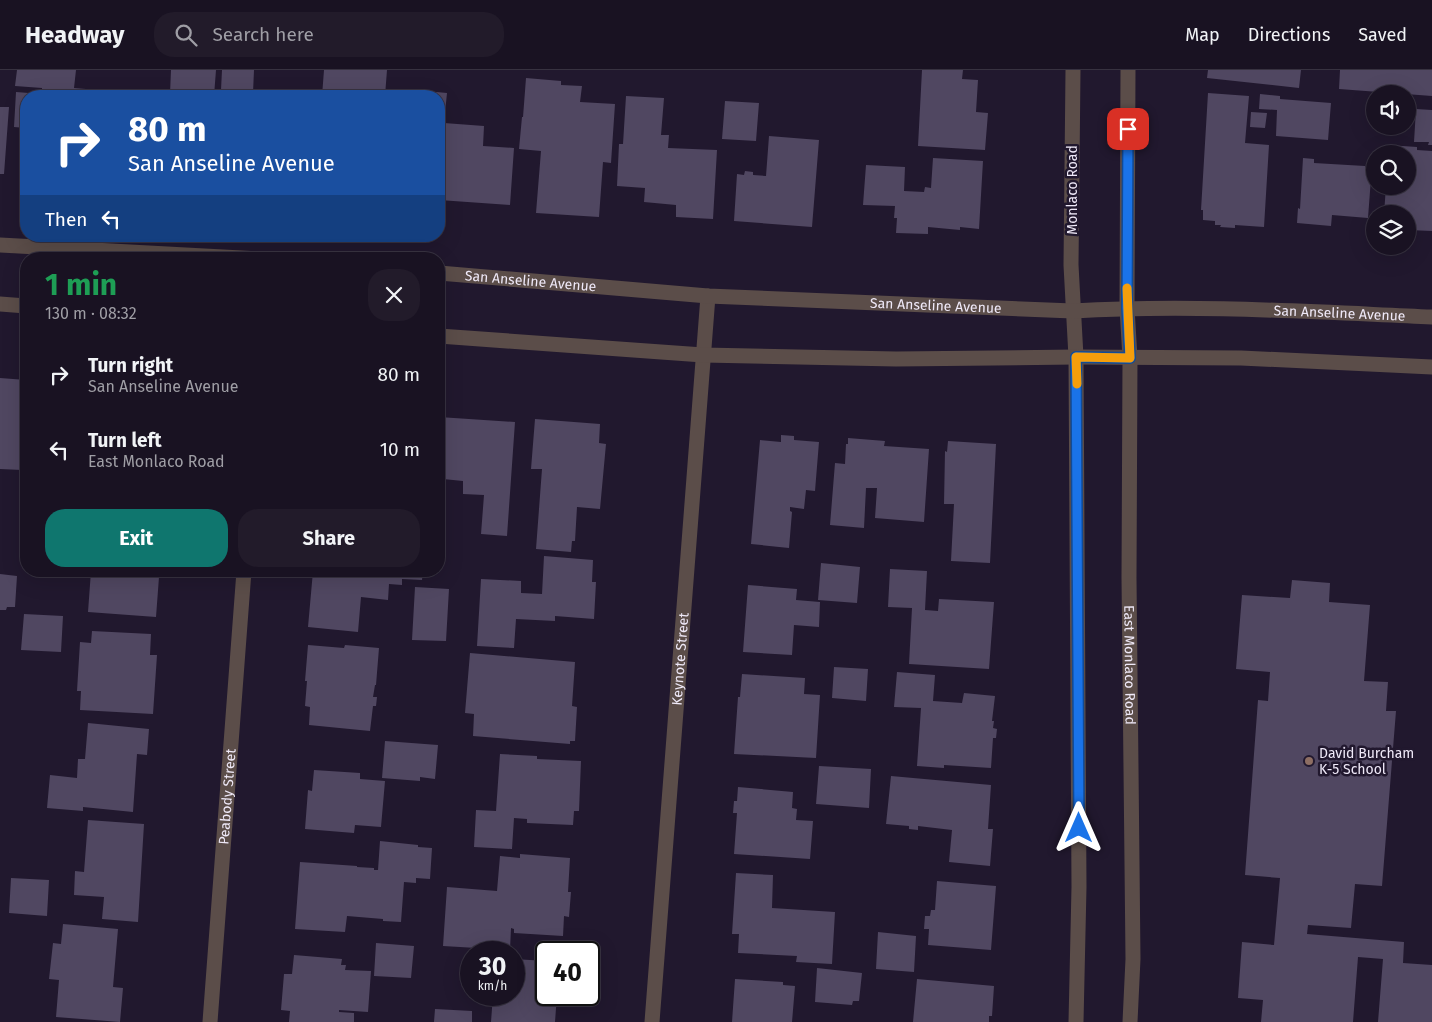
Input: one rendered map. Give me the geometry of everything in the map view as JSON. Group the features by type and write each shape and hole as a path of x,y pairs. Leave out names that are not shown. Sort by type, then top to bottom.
{"street":[{"name":"Monlaco Road","path":"1073,70 1071,265 1073,311"},
{"path":"1127,308 1128,70"},
{"path":"0,245 130,252"},
{"name":"San Anseline Avenue","path":"445,274 708,296 1073,311 1127,308 1255,310 1432,317"},
{"name":"Keynote Street","path":"652,1022 708,296"},
{"path":"0,304 20,306"},
{"name":"East Monlaco Road","path":"1127,308 1130,358 1129,578 1133,950 1130,1022"},
{"path":"1073,311 1076,357 1079,877 1076,1022"},
{"path":"445,336 703,355 896,359 1241,358 1432,367"},
{"name":"Peabody Street","path":"210,1022 244,577"}],"building":[{"path":"17,70 76,70 74,88 98,90 42,90 42,88 15,86"},
{"path":"171,70 216,70 214,90 170,90"},
{"path":"222,70 254,70 253,90 221,90"},
{"path":"324,70 387,70 385,90 322,90"},
{"path":"922,70 963,70 962,79 978,80 976,112 988,113 985,150 918,146"},
{"path":"1208,70 1301,70 1299,88 1207,78"},
{"path":"1340,70 1432,70 1432,96 1416,95 1416,85 1366,85 1366,91 1339,89"},
{"path":"526,78 561,81 561,85 582,86 580,102 615,104 611,163 603,162 599,217 536,213 541,151 519,149"},
{"path":"16,92 20,92 20,128 14,127"},
{"path":"445,93 447,93 445,113"},
{"path":"1208,93 1249,96 1245,143 1269,145 1264,227 1235,225 1235,228 1220,227 1221,225 1215,225 1215,221 1203,220 1203,210 1201,210"},
{"path":"1260,94 1280,96 1280,99 1331,103 1328,140 1276,136 1277,110 1259,109"},
{"path":"626,96 664,98 661,135 669,135 668,148 717,150 713,219 676,217 676,205 644,202 645,188 617,186 619,144 623,144"},
{"path":"725,101 759,103 756,141 722,139"},
{"path":"0,107 9,107 4,174 0,174"},
{"path":"1416,109 1432,110 1432,145 1428,145 1429,142 1414,142 1414,135 1416,135"},
{"path":"1251,112 1267,113 1265,128 1250,127"},
{"path":"445,123 484,126 483,146 514,148 510,205 445,200"},
{"path":"769,136 819,140 812,227 734,221 737,174 744,175 745,171 753,172 753,175 766,176"},
{"path":"1416,147 1417,150 1432,151 1432,231 1416,230 1416,205 1385,205 1385,195 1416,195"},
{"path":"933,158 983,161 979,229 960,227 960,230 928,227 928,234 896,233 897,218 894,218 895,206 863,205 866,165 905,167 904,191 924,192 925,187 931,188"},
{"path":"1303,158 1314,159 1314,163 1365,166 1366,195 1370,195 1369,205 1366,205 1366,218 1332,215 1331,226 1297,223 1298,208 1300,209"},
{"path":"0,378 20,380 20,470 0,469"},
{"path":"445,417 515,422 507,536 481,534 484,495 463,494 463,481 445,479"},
{"path":"535,419 600,424 599,443 606,444 600,509 577,507 575,541 572,541 571,552 536,549 542,469 531,469"},
{"path":"781,435 794,436 794,440 819,442 815,491 806,490 804,509 790,507 792,512 789,548 751,544 760,440 781,442"},
{"path":"848,438 885,441 884,446 929,449 924,522 875,518 877,488 866,488 864,528 830,525 835,463 845,464"},
{"path":"948,441 996,444 990,563 951,561 954,504 944,504 945,451 947,452"},
{"path":"544,556 593,560 592,582 596,582 594,619 555,616 555,621 516,619 514,648 477,646 481,579 521,581 521,593 542,594"},
{"path":"821,563 860,567 857,603 818,600"},
{"path":"890,569 927,571 925,610 938,611 939,599 994,602 989,669 909,664 912,608 888,607"},
{"path":"0,574 17,576 15,607 7,607 6,610 0,610"},
{"path":"91,577 159,577 156,617 88,612"},
{"path":"312,577 422,577 422,580 402,579 402,585 389,584 388,600 361,597 358,632 308,627"},
{"path":"1292,580 1330,583 1329,602 1370,605 1364,681 1388,682 1386,711 1396,711 1382,886 1355,884 1351,928 1308,925 1307,934 1404,942 1403,963 1432,965 1432,1022 1378,1022 1383,959 1358,957 1353,1022 1261,1022 1263,1000 1238,998 1242,942 1274,945 1280,878 1245,875 1258,700 1268,701 1270,672 1236,669 1242,595 1290,598"},
{"path":"748,585 797,589 796,600 820,602 819,627 794,625 792,655 743,652"},
{"path":"415,587 449,589 446,641 412,640"},
{"path":"24,614 63,616 61,652 21,650"},
{"path":"92,631 151,634 150,655 157,655 153,714 80,710 81,691 77,691 80,642 91,643"},
{"path":"308,645 344,648 345,645 379,648 376,685 373,697 377,697 376,706 373,706 370,731 309,725 310,707 305,706"},
{"path":"470,653 575,662 572,706 577,707 575,741 570,741 570,744 473,736 474,714 465,713"},
{"path":"834,667 868,669 866,701 832,698"},
{"path":"897,672 935,675 933,701 962,703 964,693 995,696 992,721 994,721 993,728 997,729 996,738 993,738 991,768 944,765 944,768 917,766 921,708 894,707"},
{"path":"742,674 805,678 804,694 820,695 816,758 734,754 738,697 740,697"},
{"path":"88,723 149,729 147,755 137,754 133,812 83,807 83,811 47,808 50,775 77,778 78,759 85,759"},
{"path":"385,741 438,745 435,779 420,777 420,781 382,778"},
{"path":"500,754 537,756 537,759 581,761 579,811 574,811 573,825 527,823 527,819 514,818 512,849 474,847 476,810 496,811"},
{"path":"819,766 871,769 869,808 816,804"},
{"path":"314,770 360,773 360,779 385,781 381,827 355,825 354,833 305,829 308,790 312,791"},
{"path":"891,776 991,785 988,829 993,829 990,866 949,862 952,830 918,826 918,830 909,829 909,826 886,824"},
{"path":"738,787 793,792 792,808 797,809 796,820 813,821 810,859 734,854 737,813 733,813 734,801 737,801"},
{"path":"88,820 144,824 138,922 102,919 104,897 74,895 75,871 84,872"},
{"path":"380,841 432,848 430,879 416,878 416,883 404,882 401,922 347,916 345,932 295,929 300,862 357,866 378,870"},
{"path":"520,854 570,858 568,892 571,892 569,917 564,916 563,936 514,933 514,929 511,928 510,941 460,941 460,947 443,946 447,887 497,891 500,856 520,858"},
{"path":"736,873 773,875 772,908 835,912 832,964 796,962 797,956 738,953 739,934 732,934"},
{"path":"11,878 49,880 47,916 9,913"},
{"path":"937,881 996,886 991,950 928,945 929,929 924,929 925,916 930,916 931,910 935,910"},
{"path":"63,924 118,929 113,987 123,988 120,1022 56,1017 59,980 49,979 53,943 61,944"},
{"path":"878,932 916,936 914,972 876,969"},
{"path":"376,943 414,946 411,978 374,976"},
{"path":"294,955 342,959 341,965 346,965 345,970 371,971 368,1012 339,1010 339,1012 354,1013 354,1022 289,1022 290,1011 281,1010 284,974 292,974"},
{"path":"525,960 535,960 535,1006 556,1006 555,1022 491,1022 492,1006 525,1006"},
{"path":"817,968 862,973 859,1001 853,1001 852,1005 815,1002"},
{"path":"735,979 783,982 783,985 795,986 792,1022 732,1022"},
{"path":"917,979 994,986 992,1016 989,1016 989,1022 913,1022"},
{"path":"435,1009 472,1011 472,1022 434,1022"}],"slow traffic":[{"path":"1077,384 1076,357 1130,358 1127,288"}],"place":[{"name":"David Burcham K-5 School","path":"1309,761"}],"route":[{"path":"1079,828 1076,357 1130,358 1127,308 1128,129"}]}
